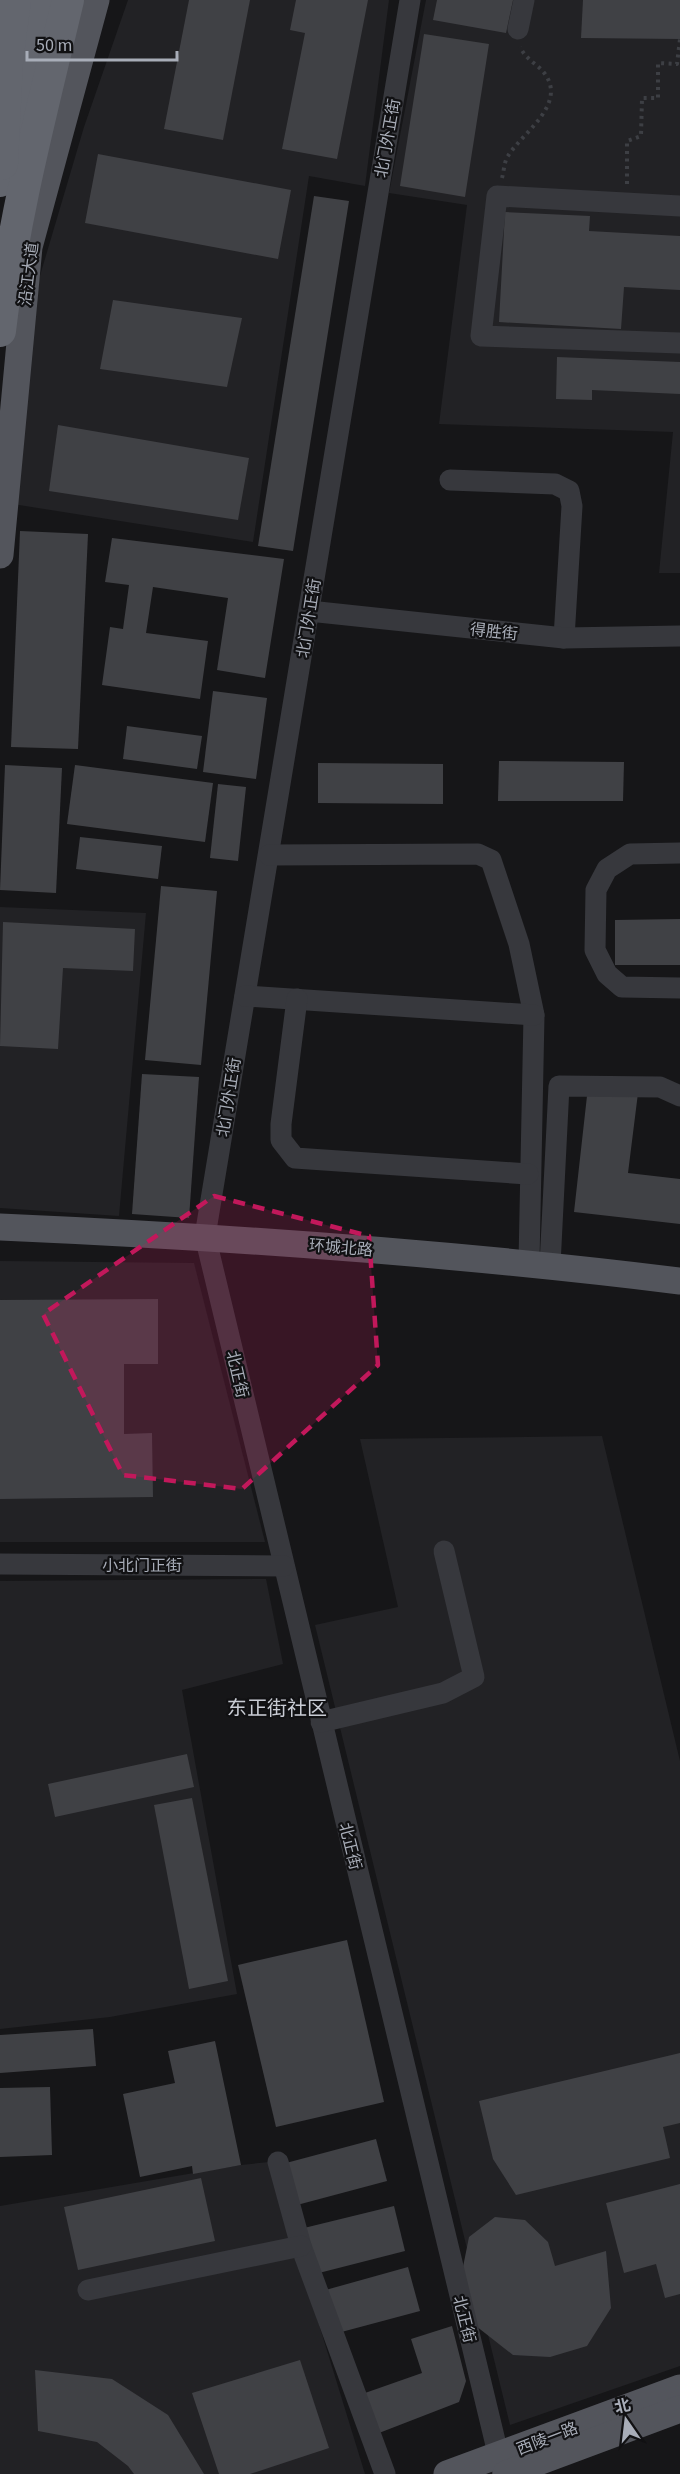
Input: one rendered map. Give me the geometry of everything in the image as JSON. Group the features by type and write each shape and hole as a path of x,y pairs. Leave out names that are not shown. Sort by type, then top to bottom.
{"highway":[{"path":"0,331 7,268 10,172 7,63 15,0"},
{"path":"10,172 44,0"},
{"path":"10,172 69,0"},
{"path":"10,172 55,110 74,54 87,0"}],"main road":[{"path":"0,89 23,0"},
{"name":"沿江大道","path":"0,555 29,248 96,0"},
{"name":"环城北路","path":"0,1227 205,1236 539,1264 680,1281"},
{"name":"西陵一路","path":"502,2468 680,2388"},
{"name":"西陵一路","path":"447,2474 502,2468 680,2409"}],"street":[{"name":"北门外正街","path":"205,1236 410,0"},
{"path":"518,29 524,0"},
{"path":"680,206 497,196 482,336 680,343"},
{"path":"450,480 555,484 569,491 572,506 564,638"},
{"name":"得胜街","path":"309,611 564,638 680,636"},
{"path":"680,853 630,854 607,869 596,891 595,950 607,974 622,987 680,988"},
{"path":"269,855 478,854 491,860 519,944 534,1015 528,1174 539,1264"},
{"path":"245,996 534,1015"},
{"path":"297,999 281,1124 281,1140 295,1158 528,1174"},
{"path":"539,1264 559,1086 660,1087 680,1096"},
{"name":"北正街","path":"205,1236 502,2468"},
{"path":"321,1722 443,1693 474,1677 444,1551"},
{"name":"小北门正街","path":"0,1564 284,1566"},
{"path":"278,2162 301,2246 385,2474"},
{"path":"88,2290 301,2246"}],"path":[{"path":"497,196 507,157 546,111 550,88 545,74 529,62 520,49 518,29"},
{"path":"627,191 627,141 641,136 642,98 658,98 658,63 677,64 680,39"}],"highlighted area":[{"path":"214,1196 369,1236 378,1365 242,1489 123,1475 43,1314"}],"shaded area":[{"path":"128,0 389,0 365,186 309,176 253,542 0,502 34,296 84,127"},
{"path":"426,0 680,0 680,573 659,573 673,432 439,424 467,205 389,193"},
{"path":"0,907 146,913 119,1216 0,1208"},
{"path":"0,1261 194,1263 265,1542 0,1542"},
{"path":"602,1436 680,1761 680,2366 510,2425 315,1625 398,1607 360,1439"},
{"path":"266,1579 283,1664 182,1690 237,1994 110,2017 0,2029 0,1581"},
{"path":"269,2162 365,2474 0,2474 0,2206"}],"building":[{"path":"189,0 250,0 223,140 164,129"},
{"path":"296,0 368,0 337,159 282,149 305,33 290,30"},
{"path":"437,0 513,0 506,33 433,20"},
{"path":"583,0 680,0 680,39 581,38"},
{"path":"424,34 489,44 465,197 400,186"},
{"path":"98,154 291,190 278,259 85,223"},
{"path":"314,196 349,201 293,551 258,546"},
{"path":"505,212 590,216 589,231 680,236 680,290 624,287 621,329 499,322"},
{"path":"113,300 242,318 227,387 100,369"},
{"path":"557,357 680,362 680,394 592,390 592,400 556,399"},
{"path":"58,425 249,458 238,520 49,491"},
{"path":"20,531 88,534 78,749 11,747"},
{"path":"112,538 284,559 265,678 217,670 228,598 153,587 146,633 208,641 200,699 102,685 110,627 123,629 129,585 105,582"},
{"path":"213,691 267,698 256,779 203,772"},
{"path":"127,726 202,736 197,769 123,759"},
{"path":"499,761 624,762 623,801 498,801"},
{"path":"318,763 443,764 443,804 318,803"},
{"path":"5,765 62,768 56,893 0,890"},
{"path":"75,765 213,783 205,842 67,824"},
{"path":"218,784 246,787 238,861 210,858"},
{"path":"80,837 162,846 158,879 76,869"},
{"path":"161,886 217,891 201,1065 145,1060"},
{"path":"680,919 680,965 615,965 615,920"},
{"path":"3,922 135,929 133,971 63,968 58,1049 0,1046"},
{"path":"142,1074 199,1077 189,1218 132,1214"},
{"path":"588,1087 638,1093 628,1173 680,1179 680,1224 574,1212"},
{"path":"158,1299 158,1364 124,1364 124,1434 152,1433 153,1497 0,1499 0,1300"},
{"path":"187,1754 194,1787 55,1817 48,1784"},
{"path":"192,1798 228,1981 189,1989 154,1805"},
{"path":"347,1940 384,2102 276,2127 238,1965"},
{"path":"93,2029 96,2066 0,2073 0,2035"},
{"path":"215,2041 241,2165 193,2174 192,2166 140,2177 123,2094 175,2083 168,2051"},
{"path":"680,2053 680,2123 663,2127 670,2158 516,2195 493,2159 479,2101"},
{"path":"50,2087 52,2155 0,2157 0,2088"},
{"path":"376,2139 387,2181 297,2205 286,2163"},
{"path":"201,2178 215,2241 78,2270 64,2207"},
{"path":"680,2184 680,2294 665,2298 656,2264 624,2273 606,2203"},
{"path":"394,2206 405,2251 315,2274 304,2228"},
{"path":"495,2217 525,2220 548,2242 555,2266 606,2251 611,2308 587,2346 550,2357 513,2355 476,2326 460,2282 469,2237"},
{"path":"408,2267 420,2311 334,2334 322,2291"},
{"path":"452,2326 466,2381 459,2402 379,2433 365,2393 422,2373 411,2339"},
{"path":"300,2360 329,2448 250,2474 219,2474 192,2393"},
{"path":"35,2370 112,2379 168,2415 204,2474 134,2474 128,2466 97,2442 38,2431"}],"district":[{"name":"东正街社区","path":"277,1708"}]}
